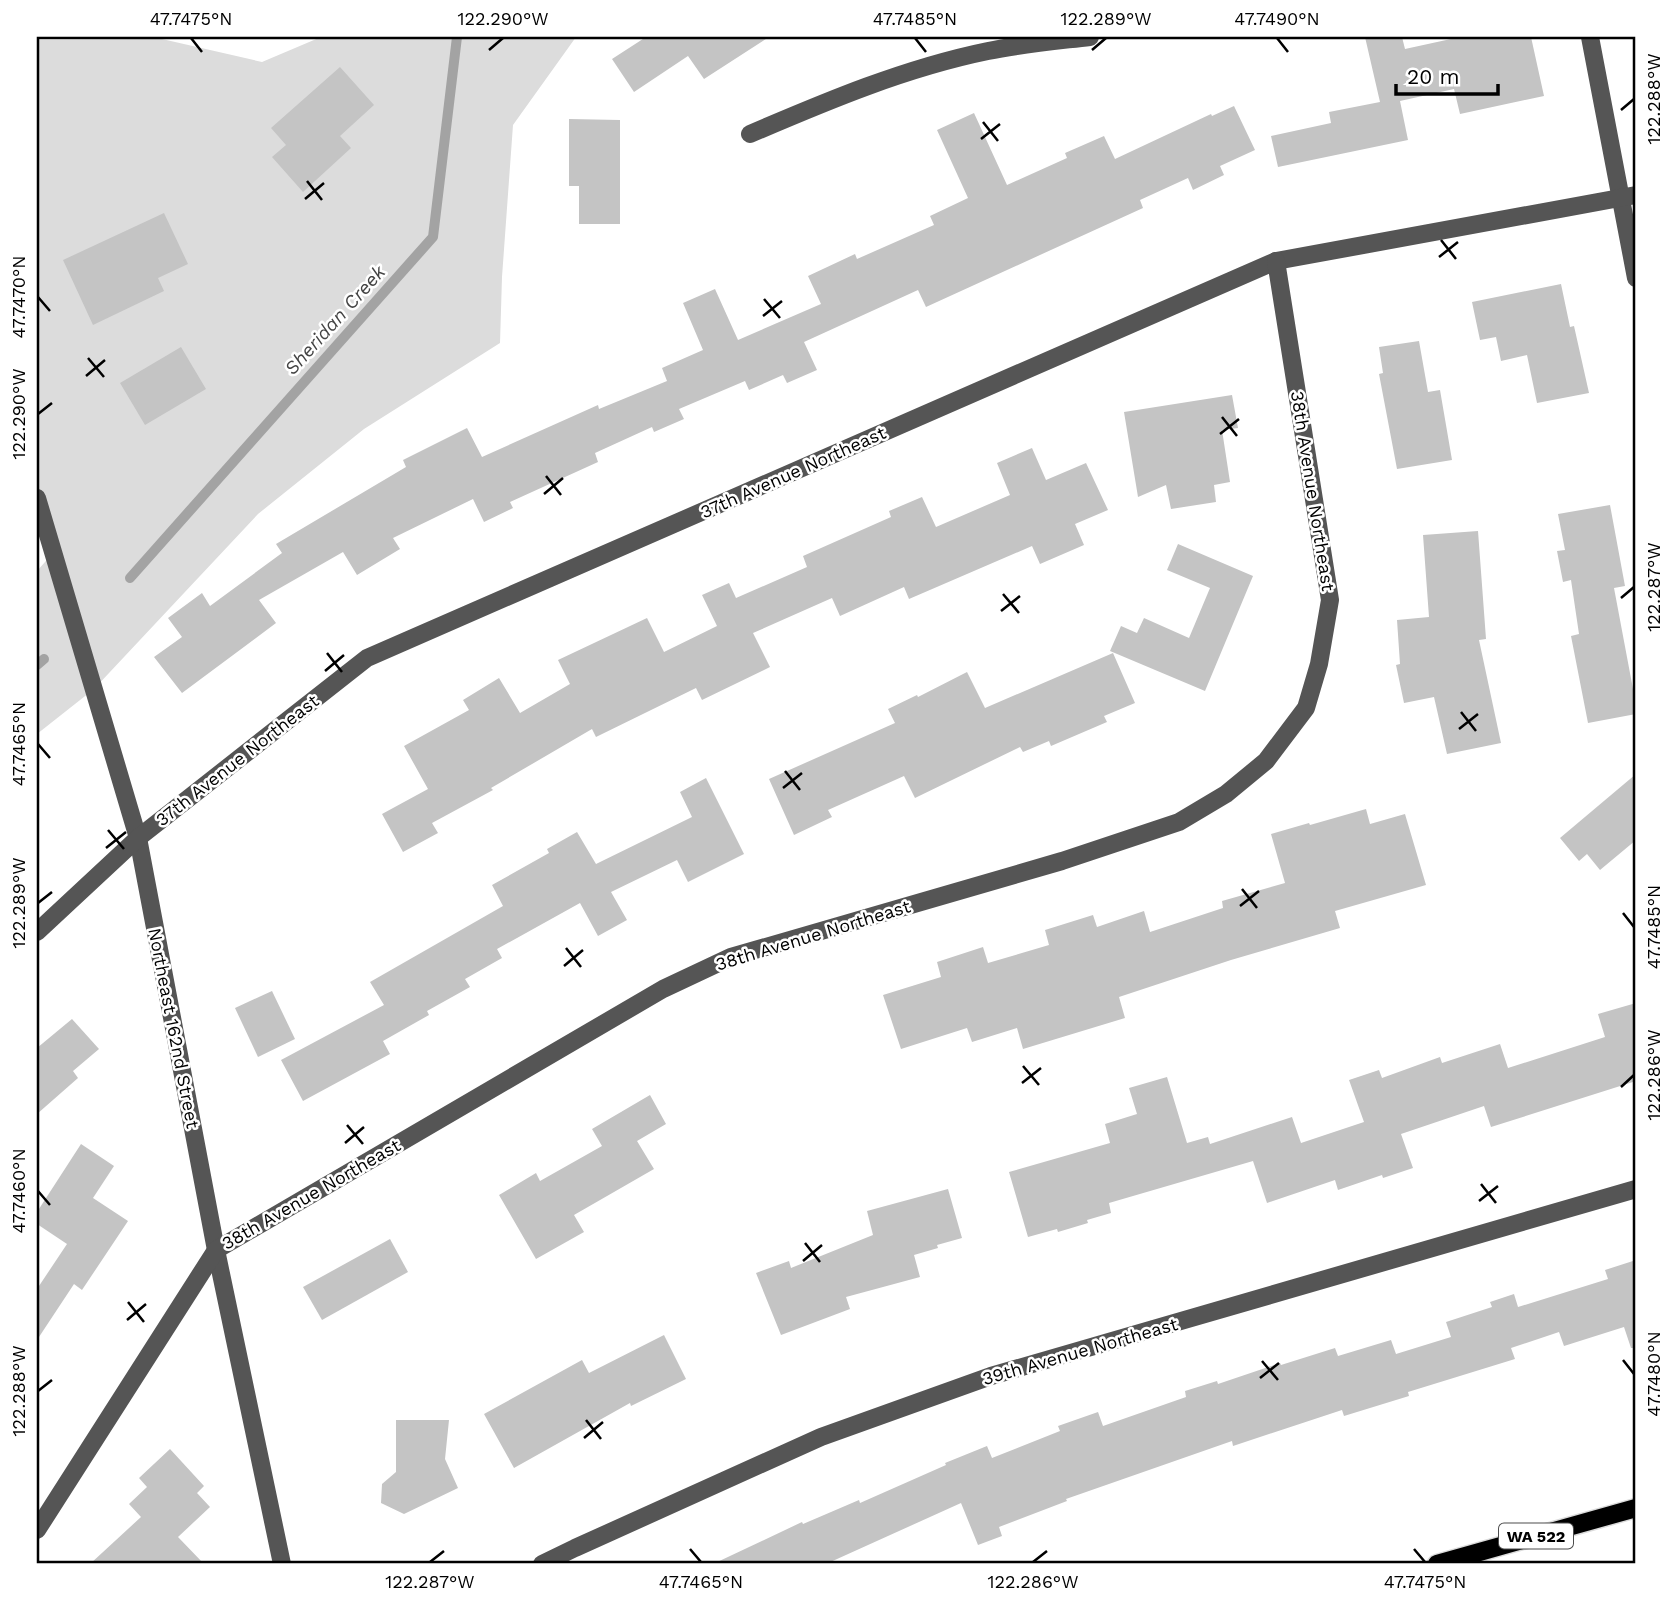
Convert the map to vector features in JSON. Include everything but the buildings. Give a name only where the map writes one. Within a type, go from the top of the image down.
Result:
[{"type":"main road","name":"WA 522","points":[[1437,1564],[1636,1508]]},
{"type":"street","points":[[750,134],[829,100],[922,68],[989,51],[1090,37]]},
{"type":"street","points":[[1590,37],[1629,196],[1636,278]]},
{"type":"street","name":"37th Avenue Northeast","points":[[37,932],[138,838],[367,658],[1276,261],[1629,196]]},
{"type":"street","name":"38th Avenue Northeast","points":[[37,1530],[216,1250],[663,989],[731,957],[1062,861],[1180,822],[1226,794],[1266,761],[1306,708],[1319,664],[1330,600],[1276,261]]},
{"type":"street","name":"Northeast 162nd Street","points":[[37,498],[138,838],[216,1250],[282,1564]]},
{"type":"street","name":"39th Avenue Northeast","points":[[542,1564],[821,1437],[991,1376],[1636,1189]]},
{"type":"shaded area","points":[[321,37],[576,37],[513,125],[500,343],[364,429],[258,514],[94,689],[37,734],[37,571],[53,553],[37,498],[37,40],[162,39],[262,62]]},
{"type":"waterway","name":"Sheridan Creek","points":[[130,578],[433,237],[457,37]]},
{"type":"waterway","name":"Sheridan Creek","points":[[37,665],[44,659]]}]
